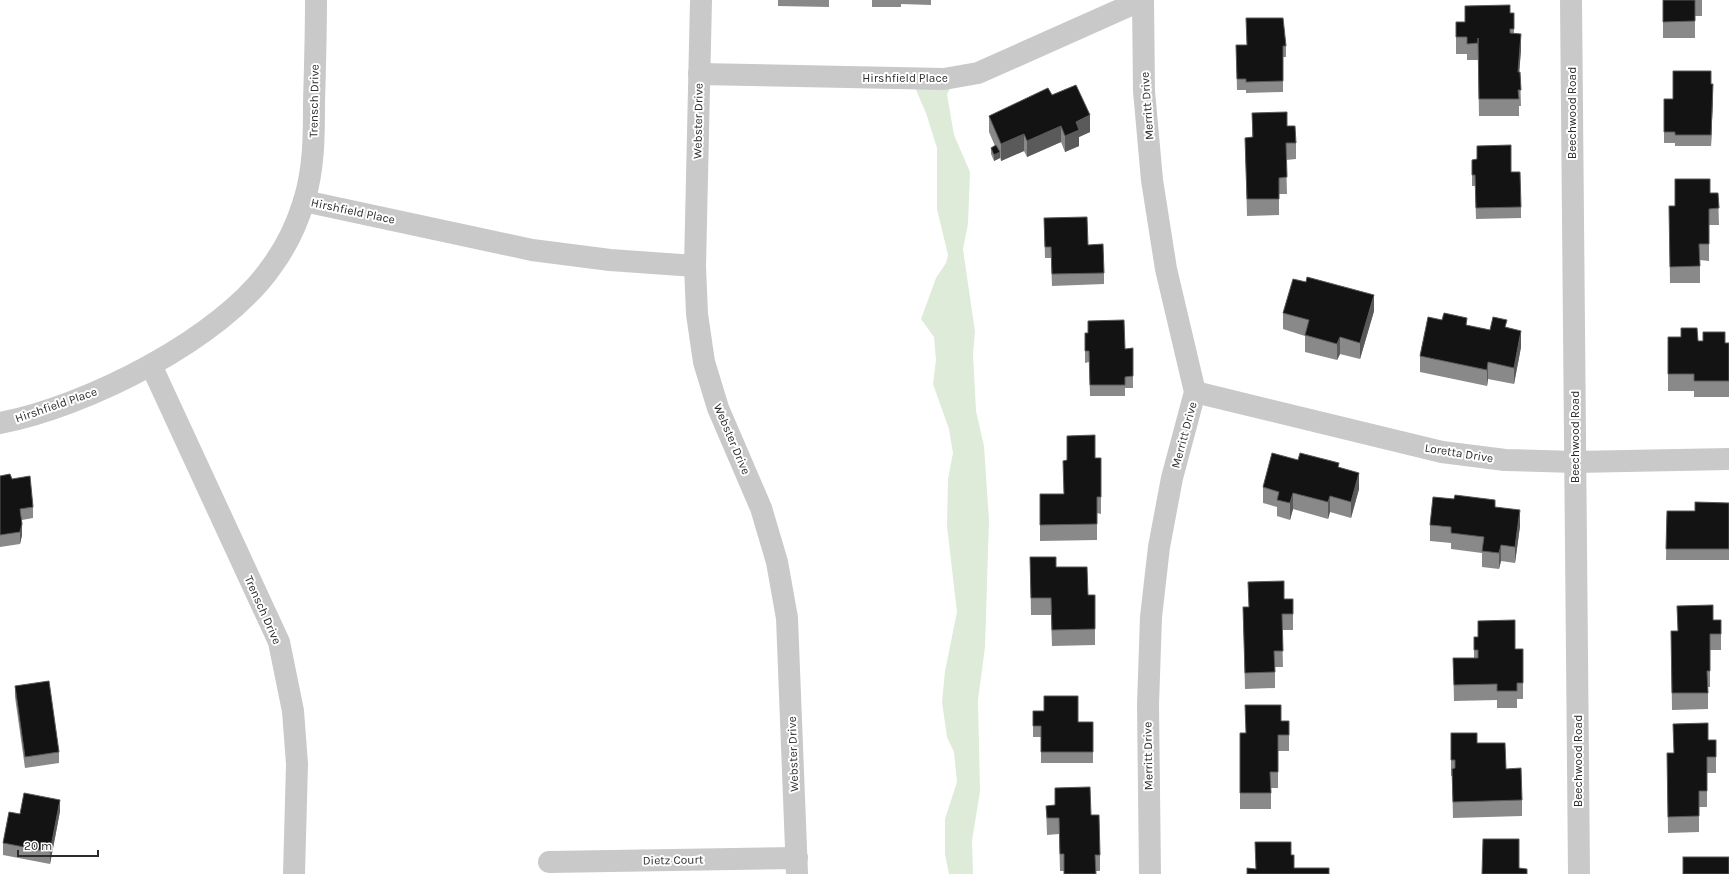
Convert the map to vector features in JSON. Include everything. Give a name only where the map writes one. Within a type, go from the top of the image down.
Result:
[{"type":"street","name":"Trensch Drive","points":[[304,201],[312,166],[314,148],[316,0]]},
{"type":"street","name":"Webster Drive","points":[[701,0],[695,266],[696,314],[704,362],[718,408],[761,508],[777,562],[787,618],[797,866]]},
{"type":"street","name":"Hirshfield Place","points":[[700,74],[944,79],[978,73],[1143,0]]},
{"type":"street","name":"Merritt Drive","points":[[1143,0],[1144,90],[1152,180],[1166,270],[1195,392],[1172,478],[1159,547],[1151,617],[1148,705],[1150,874]]},
{"type":"street","name":"Beechwood Road","points":[[1571,0],[1579,874]]},
{"type":"street","name":"Hirshfield Place","points":[[0,423],[76,401],[151,365],[205,330],[244,299],[272,267],[290,236],[304,201],[532,250],[610,260],[695,266]]},
{"type":"street","name":"Trensch Drive","points":[[151,365],[279,642],[293,711],[297,764],[294,874]]},
{"type":"street","name":"Loretta Drive","points":[[1195,392],[1442,452],[1505,460],[1575,462],[1729,459]]},
{"type":"street","name":"Dietz Court","points":[[549,862],[797,866]]},
{"type":"green space","points":[[957,77],[947,94],[954,135],[970,172],[968,224],[963,249],[975,332],[973,354],[976,411],[984,446],[989,520],[985,647],[978,700],[980,791],[972,841],[973,874],[949,874],[945,854],[945,819],[957,782],[954,752],[947,737],[942,702],[945,671],[957,612],[947,526],[948,479],[953,453],[949,429],[933,384],[936,360],[934,337],[921,319],[936,278],[946,263],[948,255],[937,209],[937,148],[926,113],[913,83]]},
{"type":"building","points":[[1663,0],[1695,0],[1695,21],[1663,22]]},
{"type":"building","points":[[1510,5],[1510,13],[1514,13],[1514,29],[1510,29],[1510,33],[1521,34],[1518,72],[1520,72],[1521,90],[1518,90],[1519,99],[1479,99],[1478,38],[1478,43],[1467,44],[1467,37],[1456,37],[1456,22],[1465,22],[1465,6]]},
{"type":"building","points":[[1246,18],[1283,18],[1286,46],[1283,46],[1283,81],[1246,82],[1246,79],[1237,79],[1236,45],[1247,45]]},
{"type":"building","points":[[1673,71],[1711,71],[1711,84],[1713,84],[1711,135],[1675,135],[1675,132],[1664,132],[1664,99],[1673,99]]},
{"type":"building","points":[[1076,85],[1090,115],[1076,122],[1079,130],[1065,136],[1061,126],[1027,141],[1024,134],[1001,144],[989,116],[1048,88],[1052,95]]},
{"type":"building","points":[[1287,112],[1287,126],[1295,126],[1296,143],[1286,143],[1287,177],[1279,178],[1279,199],[1247,199],[1245,138],[1253,137],[1252,113]]},
{"type":"building","points":[[996,145],[1000,152],[994,155],[991,148]]},
{"type":"building","points":[[1511,145],[1511,172],[1520,172],[1521,207],[1476,208],[1475,175],[1472,175],[1472,160],[1477,159],[1477,146]]},
{"type":"building","points":[[1675,179],[1710,179],[1710,193],[1718,193],[1719,208],[1709,209],[1709,244],[1699,244],[1700,266],[1670,267],[1669,206],[1675,206]]},
{"type":"building","points":[[1087,217],[1088,245],[1103,244],[1104,273],[1052,274],[1051,247],[1045,247],[1044,218]]},
{"type":"building","points":[[1307,277],[1374,295],[1360,343],[1340,337],[1337,344],[1305,335],[1309,320],[1283,313],[1293,279],[1306,282]]},
{"type":"building","points":[[1444,313],[1467,318],[1466,325],[1490,330],[1493,317],[1507,320],[1505,327],[1521,331],[1514,368],[1488,362],[1487,370],[1420,356],[1428,317],[1442,320]]},
{"type":"building","points":[[1124,320],[1125,349],[1133,348],[1133,376],[1125,377],[1125,385],[1090,385],[1089,351],[1085,351],[1085,333],[1088,333],[1088,321]]},
{"type":"building","points":[[1681,328],[1697,328],[1698,341],[1703,341],[1703,332],[1725,332],[1725,343],[1729,343],[1729,381],[1694,381],[1694,374],[1668,374],[1668,337],[1681,337]]},
{"type":"building","points":[[1095,435],[1095,458],[1101,458],[1101,497],[1097,497],[1097,524],[1040,525],[1040,494],[1064,494],[1063,461],[1067,460],[1067,436]]},
{"type":"building","points":[[1272,453],[1298,460],[1300,453],[1339,463],[1338,467],[1359,473],[1351,502],[1330,496],[1328,502],[1293,493],[1290,503],[1277,500],[1279,492],[1263,487]]},
{"type":"building","points":[[10,474],[12,479],[30,476],[33,507],[20,509],[22,524],[20,532],[0,535],[0,476]]},
{"type":"building","points":[[1455,495],[1495,500],[1495,507],[1520,510],[1515,547],[1501,545],[1499,553],[1482,551],[1484,537],[1451,533],[1451,527],[1430,525],[1433,497],[1454,499]]},
{"type":"building","points":[[1695,502],[1729,503],[1729,549],[1666,549],[1667,511],[1695,511]]},
{"type":"building","points":[[1030,557],[1056,557],[1056,567],[1087,567],[1088,595],[1095,595],[1095,629],[1052,630],[1051,598],[1031,598]]},
{"type":"building","points":[[1284,581],[1284,599],[1293,599],[1293,614],[1282,614],[1283,651],[1274,651],[1275,672],[1245,673],[1243,607],[1249,607],[1248,582]]},
{"type":"building","points":[[1713,605],[1713,620],[1721,620],[1721,634],[1710,634],[1710,671],[1707,671],[1708,693],[1672,693],[1671,631],[1678,631],[1677,606]]},
{"type":"building","points":[[1515,620],[1515,649],[1523,649],[1523,683],[1517,683],[1517,691],[1497,691],[1497,684],[1454,685],[1453,658],[1478,658],[1478,650],[1474,650],[1474,637],[1478,637],[1478,621]]},
{"type":"building","points":[[49,681],[59,752],[25,757],[15,686]]},
{"type":"building","points":[[1044,696],[1078,696],[1078,722],[1093,722],[1093,752],[1041,752],[1041,726],[1033,726],[1033,711],[1044,711]]},
{"type":"building","points":[[1245,705],[1281,705],[1281,721],[1289,721],[1289,735],[1278,735],[1278,772],[1270,772],[1271,793],[1240,793],[1240,733],[1246,733]]},
{"type":"building","points":[[1708,723],[1708,740],[1716,740],[1716,757],[1707,757],[1707,791],[1699,791],[1699,816],[1668,817],[1667,753],[1674,753],[1673,724]]},
{"type":"building","points":[[1451,733],[1477,733],[1477,743],[1505,743],[1506,769],[1521,768],[1522,800],[1453,802],[1452,769],[1455,768],[1455,760],[1451,760]]},
{"type":"building","points":[[1090,787],[1091,815],[1099,815],[1100,855],[1095,855],[1096,874],[1064,874],[1064,854],[1060,854],[1059,818],[1047,818],[1046,806],[1055,805],[1055,788]]},
{"type":"building","points":[[24,793],[60,800],[50,852],[3,843],[9,812],[20,814]]},
{"type":"building","points":[[1483,839],[1519,839],[1519,868],[1527,869],[1527,874],[1482,874]]},
{"type":"building","points":[[1255,842],[1291,842],[1291,855],[1294,855],[1294,868],[1329,868],[1329,874],[1247,874],[1247,868],[1256,869]]},
{"type":"building","points":[[1683,857],[1729,857],[1729,874],[1683,874]]}]
